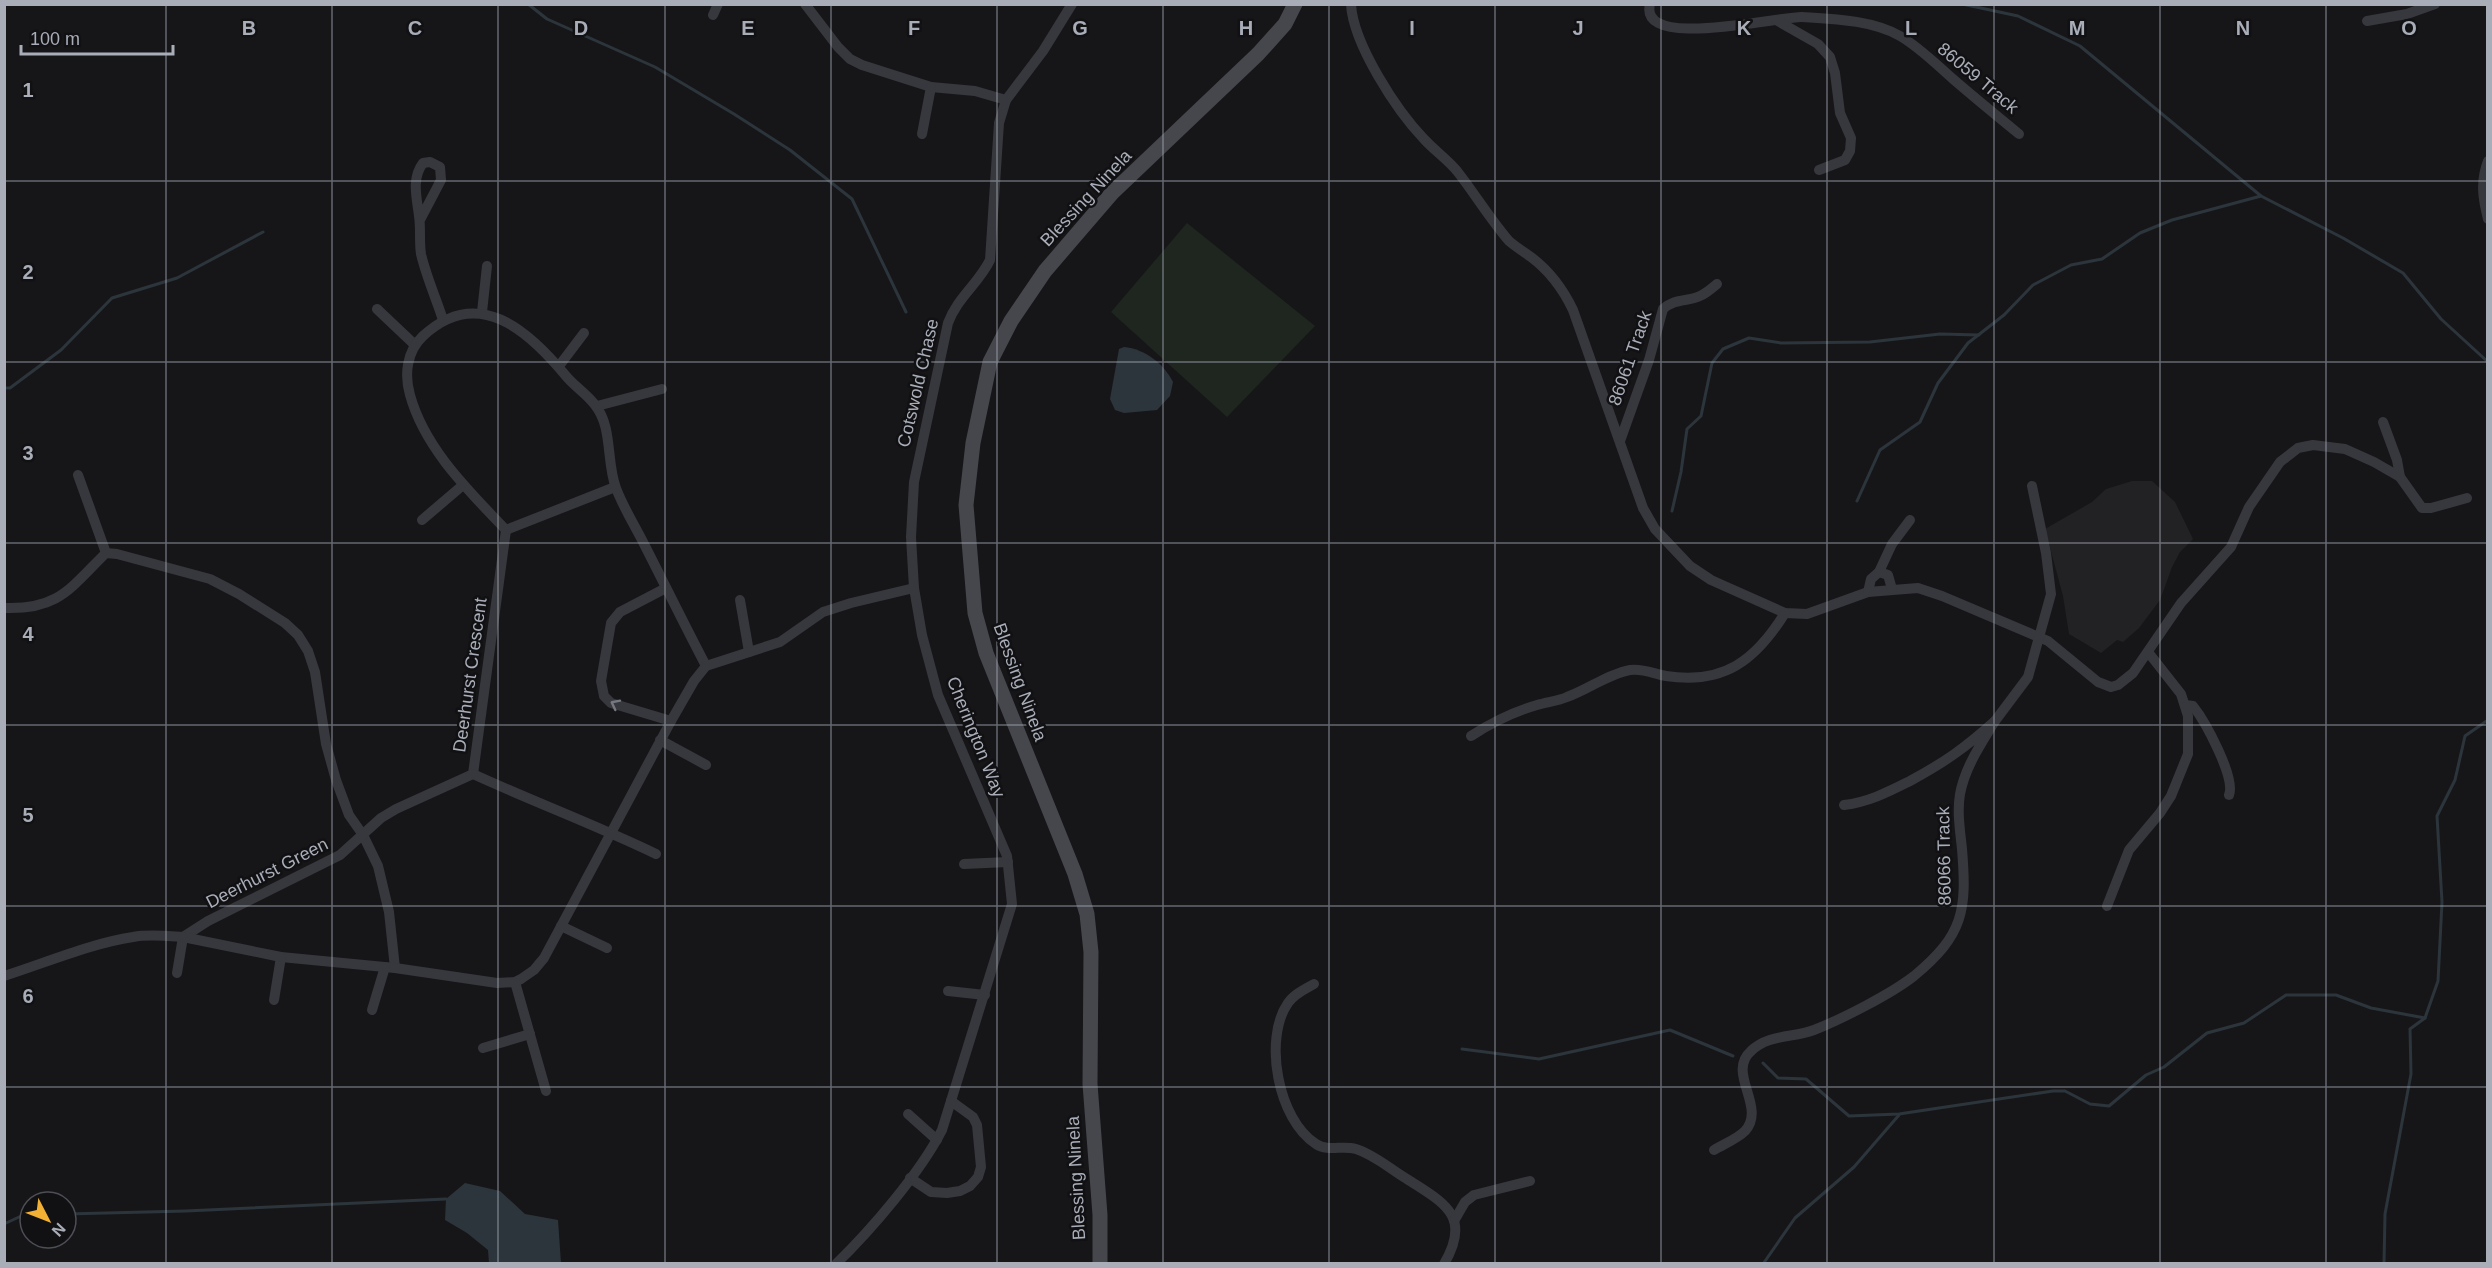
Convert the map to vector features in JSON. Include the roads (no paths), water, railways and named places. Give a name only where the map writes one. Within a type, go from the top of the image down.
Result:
[{"type":"street","points":[[713,15],[718,4]]},
{"type":"street","points":[[805,4],[850,59],[861,65],[931,87],[975,91],[1006,100]]},
{"type":"street","name":"Cotswold Chase","points":[[914,588],[911,537],[916,471],[948,322],[954,307],[985,270],[990,260],[999,123],[1006,100],[1042,51],[1072,4]]},
{"type":"street","name":"Blessing Ninela","points":[[1100,1263],[1100,1215],[1090,1084],[1091,952],[1087,914],[1075,874],[990,663],[975,613],[966,505],[973,443],[990,362],[1011,321],[1045,271],[1112,193],[1265,46],[1285,24],[1295,4]]},
{"type":"street","points":[[1351,4],[1356,33],[1366,54],[1404,114],[1424,140],[1458,173],[1488,216],[1512,243],[1553,276],[1564,291],[1573,310],[1643,508],[1655,529],[1690,566],[1711,580],[1785,613],[1807,614],[1868,592],[1892,588],[1918,588],[2039,636],[2062,650],[2098,682],[2111,687],[2127,680],[2181,603],[2231,547],[2249,507],[2280,462],[2298,448],[2313,445],[2345,449],[2374,462],[2400,477],[2422,508],[2431,508],[2467,498]]},
{"type":"street","name":"86059 Track","points":[[1650,4],[1649,15],[1652,20],[1657,24],[1680,28],[1705,28],[1798,17],[1881,28],[1900,36],[2019,134]]},
{"type":"street","points":[[2367,21],[2407,14],[2435,4]]},
{"type":"street","points":[[1776,20],[1824,49],[1835,73],[1838,105],[1851,138],[1850,151],[1845,160],[1819,170]]},
{"type":"street","points":[[922,134],[931,87]]},
{"type":"street","points":[[2487,161],[2482,190],[2487,219]]},
{"type":"street","points":[[420,220],[441,180],[440,167],[430,162],[423,163],[417,171],[415,185],[422,256],[443,320]]},
{"type":"street","points":[[482,312],[487,266]]},
{"type":"street","name":"86061 Track","points":[[1620,441],[1649,360],[1663,309],[1669,303],[1677,300],[1699,297],[1717,284]]},
{"type":"street","points":[[376,309],[415,345]]},
{"type":"street","points":[[615,487],[506,530],[463,485],[429,438],[410,394],[406,370],[415,345],[421,337],[443,320],[482,312],[501,319],[524,334],[597,406],[605,427],[615,487],[706,666]]},
{"type":"street","points":[[559,366],[584,333]]},
{"type":"street","points":[[597,406],[662,389]]},
{"type":"street","points":[[2383,422],[2397,460],[2400,477]]},
{"type":"street","points":[[78,475],[106,553]]},
{"type":"street","points":[[422,520],[463,485]]},
{"type":"street","name":"86066 Track","points":[[1714,1150],[1737,1137],[1750,1123],[1751,1109],[1742,1072],[1745,1056],[1762,1043],[1779,1037],[1801,1034],[1882,996],[1913,976],[1946,946],[1953,935],[1964,908],[1959,819],[1960,796],[1965,775],[1995,721],[2028,677],[2051,594],[2046,553],[2032,486]]},
{"type":"street","points":[[1868,592],[1871,579],[1880,572],[1892,544],[1910,520]]},
{"type":"street","name":"Deerhurst Crescent","points":[[506,530],[473,774],[656,854]]},
{"type":"street","points":[[4,608],[27,609],[48,604],[63,594],[106,553]]},
{"type":"street","points":[[106,553],[162,565],[210,579],[285,623],[298,635],[308,651],[315,672],[326,744],[336,780],[349,815],[363,835],[378,866],[389,912],[390,967],[372,1010]]},
{"type":"street","points":[[1880,572],[1888,575],[1892,588]]},
{"type":"street","points":[[666,588],[615,616],[609,631],[601,681],[604,696],[611,703],[671,721]]},
{"type":"street","points":[[4,976],[134,937],[183,937],[281,957],[390,967],[496,983],[515,982],[534,970],[543,958],[671,721],[706,666],[780,642],[823,612],[914,588]]},
{"type":"street","name":"Cherington Way","points":[[836,1263],[853,1247],[910,1178],[937,1140],[1012,904],[1008,862],[938,695],[922,635],[914,588]]},
{"type":"street","points":[[740,600],[749,652]]},
{"type":"street","points":[[1471,736],[1506,716],[1566,697],[1616,674],[1632,670],[1665,676],[1703,678],[1727,672],[1754,654],[1765,643],[1785,613]]},
{"type":"street","points":[[2107,906],[2129,850],[2160,813],[2182,774],[2188,754],[2188,716],[2181,694],[2148,652]]},
{"type":"street","points":[[2185,705],[2193,706],[2207,727],[2231,783],[2229,795]]},
{"type":"street","name":"86066 Track","points":[[1844,805],[1878,798],[1928,772],[1961,750],[1995,721]]},
{"type":"street","points":[[660,741],[706,765]]},
{"type":"street","name":"Deerhurst Green","points":[[183,937],[208,921],[340,855],[381,818],[396,809],[473,774]]},
{"type":"street","points":[[964,864],[1008,862]]},
{"type":"street","points":[[561,926],[607,948]]},
{"type":"street","points":[[177,973],[183,937]]},
{"type":"street","points":[[274,1000],[281,957]]},
{"type":"street","points":[[515,982],[546,1091]]},
{"type":"street","points":[[1314,984],[1294,996],[1282,1015],[1277,1038],[1276,1064],[1283,1097],[1294,1120],[1317,1145],[1327,1149],[1352,1148],[1366,1153],[1435,1195],[1448,1208],[1454,1221],[1455,1233],[1444,1263]]},
{"type":"street","points":[[948,991],[984,994]]},
{"type":"street","points":[[483,1048],[530,1034]]},
{"type":"street","points":[[910,1178],[931,1192],[947,1193],[960,1191],[970,1186],[978,1177],[981,1167],[977,1125],[973,1117],[951,1101]]},
{"type":"street","points":[[908,1114],[937,1140]]},
{"type":"street","points":[[1454,1221],[1465,1202],[1474,1195],[1530,1181]]},
{"type":"waterway","points":[[528,4],[547,19],[655,67],[734,114],[790,150],[852,199],[906,312]]},
{"type":"waterway","points":[[1962,4],[2018,16],[2080,46],[2261,196],[2343,238],[2403,273],[2441,319],[2488,362]]},
{"type":"waterway","points":[[1857,501],[1880,450],[1920,422],[1938,383],[1968,343],[2004,315],[2033,285],[2071,265],[2102,259],[2140,233],[2172,220],[2261,196]]},
{"type":"waterway","points":[[4,388],[10,388],[61,350],[112,298],[177,278],[263,232]]},
{"type":"waterway","points":[[1672,511],[1681,472],[1687,429],[1701,416],[1712,363],[1723,349],[1749,338],[1781,343],[1870,342],[1940,334],[1979,335]]},
{"type":"waterway","points":[[2384,1264],[2385,1214],[2411,1074],[2410,1029],[2425,1018],[2438,981],[2442,902],[2437,816],[2455,780],[2465,736],[2488,720]]},
{"type":"waterway","points":[[1763,1063],[1778,1078],[1806,1079],[1849,1116],[1899,1114],[2053,1091],[2065,1091],[2090,1104],[2109,1106],[2146,1075],[2164,1067],[2207,1033],[2244,1023],[2286,995],[2336,995],[2371,1008],[2425,1018]]},
{"type":"waterway","points":[[1462,1049],[1539,1059],[1670,1030],[1733,1056]]},
{"type":"waterway","points":[[1763,1264],[1795,1218],[1854,1167],[1899,1115]]},
{"type":"waterway","points":[[78,1214],[446,1199]]},
{"type":"waterway","points":[[4,1224],[18,1217]]}]
